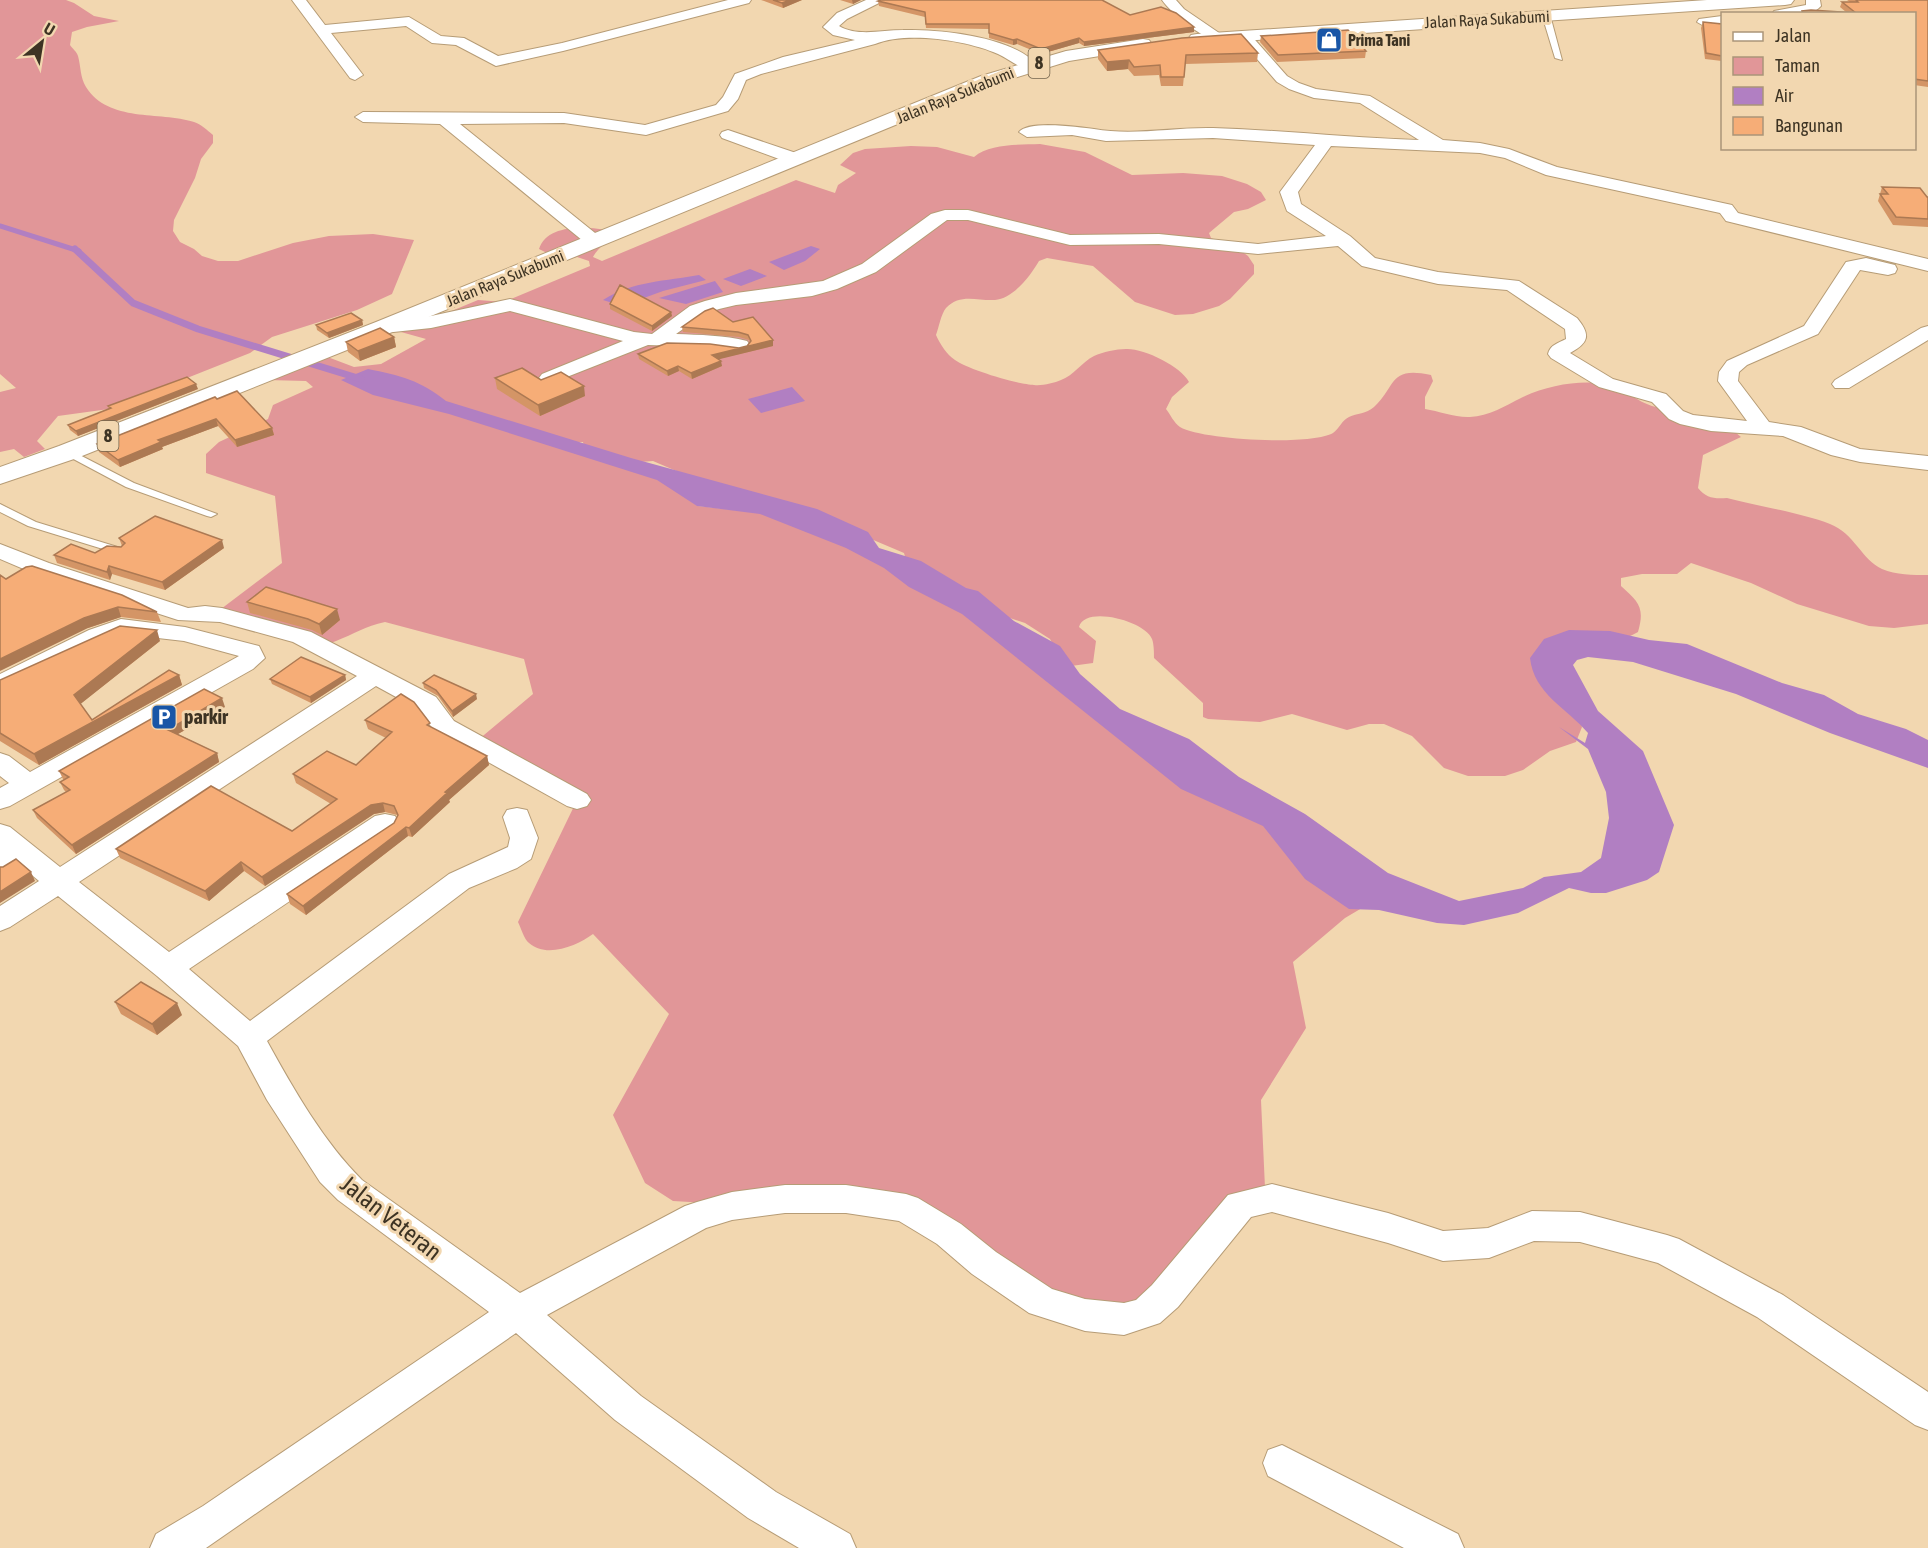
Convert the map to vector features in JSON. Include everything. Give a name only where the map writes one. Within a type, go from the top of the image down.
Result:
[{"type":"highway","name":"Jalan Raya Sukabumi","points":[[1181,40],[1785,0]]},
{"type":"highway","name":"Jalan Raya Sukabumi","points":[[68,452],[384,327],[988,80],[1066,56],[1161,42]]},
{"type":"highway","name":"8","points":[[0,476],[68,452]]},
{"type":"street","points":[[300,0],[355,75]]},
{"type":"street","points":[[322,30],[409,21],[437,40],[459,41],[496,61],[562,47],[744,0]]},
{"type":"street","points":[[878,0],[842,16],[830,27],[835,31],[851,35],[911,34],[967,41],[1017,56],[1030,66]]},
{"type":"street","points":[[1169,0],[1179,12],[1218,37]]},
{"type":"street","points":[[1789,12],[1810,8],[1814,6],[1814,0]]},
{"type":"street","points":[[1704,22],[1721,20]]},
{"type":"street","points":[[1243,35],[1282,79],[1294,86],[1314,93],[1364,99],[1439,145]]},
{"type":"street","points":[[363,117],[583,119],[646,130],[722,108],[730,99],[740,77],[773,65],[870,41],[875,39],[875,36]]},
{"type":"street","points":[[444,119],[594,241]]},
{"type":"street","points":[[1027,132],[1072,130],[1106,136],[1214,133],[1480,148],[1509,154],[1551,171],[1726,209],[1732,217],[1928,265]]},
{"type":"street","points":[[728,135],[796,159]]},
{"type":"street","points":[[1327,141],[1291,189],[1289,197],[1293,207],[1344,240],[1358,255],[1370,262],[1438,278],[1512,285],[1570,322],[1575,328],[1576,342],[1559,350],[1558,354],[1606,383],[1648,393],[1659,398],[1676,415],[1687,420],[1763,429],[1774,427],[1856,454],[1928,463]]},
{"type":"street","points":[[549,378],[650,340],[697,310],[736,299],[812,290],[870,268],[945,215],[968,215],[1057,238],[1077,240],[1159,239],[1257,249],[1344,240]]},
{"type":"street","points":[[1763,429],[1728,381],[1731,368],[1740,361],[1810,330],[1828,307],[1853,266],[1858,263],[1928,276]]},
{"type":"street","points":[[384,327],[431,322],[510,305],[650,340],[711,341],[740,345]]},
{"type":"street","points":[[1842,384],[1928,332]]},
{"type":"street","points":[[0,551],[41,568],[187,615],[222,615],[302,637],[428,703],[433,707],[440,723],[446,727],[577,800]]},
{"type":"street","points":[[0,684],[98,635],[121,626],[185,634],[250,651],[252,658],[0,800]]},
{"type":"street","points":[[0,920],[376,675]]},
{"type":"street","points":[[0,762],[27,783]]},
{"type":"street","points":[[249,1038],[459,881],[482,869],[507,862],[521,852],[524,838],[517,817]]},
{"type":"street","points":[[168,968],[385,823]]},
{"type":"street","name":"Jalan Veteran","points":[[7,850],[57,881],[168,968],[249,1038],[278,1091],[332,1172],[350,1190],[518,1312],[628,1408],[762,1505],[836,1548]]},
{"type":"street","points":[[170,1548],[217,1519],[518,1312],[697,1216],[732,1206],[785,1199],[846,1199],[906,1208],[949,1233],[984,1263],[1042,1302],[1085,1315],[1125,1319],[1147,1312],[1165,1296],[1240,1205],[1272,1198],[1388,1228],[1443,1246],[1489,1243],[1532,1226],[1580,1227],[1667,1250],[1770,1306],[1928,1413]]},
{"type":"street","points":[[1282,1463],[1444,1548]]},
{"type":"lane","points":[[1546,15],[1558,58]]},
{"type":"lane","points":[[68,452],[130,485],[211,514]]},
{"type":"lane","points":[[0,507],[32,524],[120,551]]},
{"type":"green space","points":[[0,0],[66,0],[94,16],[119,21],[72,32],[70,45],[77,55],[86,87],[96,98],[121,111],[194,122],[213,135],[213,143],[201,159],[195,178],[174,220],[173,231],[180,242],[202,256],[218,261],[238,261],[293,243],[329,236],[373,234],[414,240],[392,294],[357,310],[272,337],[250,353],[109,409],[58,416],[37,441],[45,449],[24,457],[14,449],[0,452],[0,392],[16,388],[0,374]]},
{"type":"green space","points":[[1040,144],[1085,152],[1132,175],[1183,173],[1222,176],[1247,184],[1261,192],[1266,200],[1248,209],[1234,212],[1209,233],[1211,238],[1237,248],[1248,256],[1254,265],[1254,274],[1230,299],[1219,306],[1193,314],[1175,315],[1135,302],[1093,266],[1047,258],[1039,261],[1015,291],[1002,299],[963,299],[951,303],[946,308],[936,335],[952,358],[961,364],[1006,379],[1041,385],[1065,378],[1101,353],[1122,349],[1142,351],[1170,364],[1189,382],[1172,397],[1166,409],[1180,427],[1192,432],[1256,440],[1302,439],[1333,433],[1347,418],[1374,407],[1395,380],[1407,373],[1431,375],[1433,381],[1425,397],[1425,409],[1465,417],[1490,413],[1530,394],[1549,388],[1578,383],[1606,384],[1648,405],[1712,420],[1741,437],[1703,455],[1698,488],[1707,496],[1727,498],[1806,516],[1830,524],[1852,540],[1875,565],[1882,569],[1899,574],[1928,575],[1928,624],[1894,628],[1869,626],[1797,604],[1751,583],[1691,563],[1677,574],[1642,574],[1621,578],[1621,586],[1639,606],[1641,617],[1638,632],[1618,640],[1552,645],[1540,665],[1547,688],[1577,713],[1582,727],[1576,742],[1550,751],[1523,770],[1505,776],[1468,776],[1444,768],[1412,736],[1384,724],[1369,724],[1347,730],[1292,714],[1260,722],[1208,719],[1203,717],[1203,703],[1154,658],[1153,641],[1147,632],[1127,621],[1103,616],[1084,620],[1079,627],[1096,641],[1093,663],[1071,666],[1063,663],[1050,639],[1025,623],[983,609],[972,600],[969,590],[950,585],[941,575],[906,560],[904,553],[871,539],[834,518],[814,517],[812,511],[788,507],[734,491],[688,476],[653,461],[627,463],[585,450],[583,442],[578,442],[575,453],[658,479],[698,506],[761,513],[847,547],[886,567],[910,586],[964,613],[1182,788],[1264,824],[1312,880],[1367,905],[1345,918],[1293,962],[1306,1028],[1261,1100],[1265,1188],[1236,1199],[1170,1297],[1126,1314],[1086,1311],[1007,1275],[911,1204],[792,1197],[707,1203],[673,1201],[645,1183],[613,1115],[669,1014],[593,934],[562,949],[544,950],[536,948],[527,941],[518,922],[579,796],[478,740],[533,694],[524,659],[385,622],[333,642],[309,646],[221,609],[282,563],[275,496],[206,473],[206,454],[219,442],[268,419],[273,405],[313,387],[306,381],[267,380],[254,375],[272,364],[317,353],[354,367],[381,364],[426,339],[401,332],[478,300],[504,302],[590,266],[589,261],[577,257],[555,263],[553,256],[539,249],[543,241],[559,231],[570,228],[592,228],[611,231],[608,239],[593,257],[602,261],[796,180],[835,193],[838,185],[856,173],[840,165],[853,153],[865,149],[937,147],[974,157],[997,147]]},
{"type":"water","points":[[811,246],[820,249],[805,261],[784,270],[769,262]]},
{"type":"water","points":[[750,269],[767,276],[741,286],[723,279]]},
{"type":"water","points":[[699,275],[706,280],[663,291],[622,306],[603,300],[638,285]]},
{"type":"water","points":[[715,281],[723,292],[686,304],[659,298]]},
{"type":"water","points":[[368,369],[410,380],[428,388],[446,401],[631,458],[817,509],[868,532],[879,548],[921,561],[966,588],[978,591],[1014,621],[1060,646],[1080,674],[1120,709],[1189,739],[1239,777],[1305,814],[1388,873],[1459,901],[1523,888],[1544,877],[1581,872],[1601,858],[1609,818],[1606,792],[1588,749],[1559,727],[1585,743],[1588,733],[1545,691],[1533,671],[1530,658],[1544,639],[1569,630],[1610,631],[1649,640],[1687,644],[1782,683],[1824,695],[1858,714],[1906,729],[1928,740],[1928,768],[1830,733],[1736,694],[1633,662],[1588,657],[1577,660],[1573,665],[1598,711],[1643,751],[1674,825],[1659,872],[1647,880],[1606,893],[1591,893],[1569,888],[1518,913],[1464,925],[1437,923],[1379,910],[1349,909],[1305,879],[1263,826],[1181,789],[962,614],[909,587],[884,568],[846,548],[760,514],[697,506],[657,480],[449,414],[373,395],[341,380]]},
{"type":"water","points":[[792,387],[805,401],[761,413],[748,399]]},
{"type":"building","points":[[773,0],[790,0],[782,3]]},
{"type":"building","points":[[1102,0],[1130,15],[1161,7],[1176,13],[1194,27],[1084,42],[1079,38],[1041,49],[1017,39],[1013,40],[989,33],[989,24],[926,24],[925,12],[878,1]]},
{"type":"building","points":[[1856,0],[1928,0],[1928,81],[1916,79],[1916,12],[1855,12],[1842,2],[1858,2]]},
{"type":"building","points":[[1811,10],[1841,12],[1802,11]]},
{"type":"building","points":[[1703,22],[1721,24],[1721,56],[1706,53]]},
{"type":"building","points":[[1348,30],[1366,51],[1278,55],[1261,36]]},
{"type":"building","points":[[1241,34],[1258,53],[1186,55],[1184,77],[1161,77],[1160,65],[1134,67],[1129,60],[1107,62],[1098,50],[1182,38]]},
{"type":"building","points":[[1882,187],[1920,188],[1928,197],[1928,219],[1896,217],[1880,194],[1888,194]]},
{"type":"building","points":[[620,285],[671,312],[652,326],[610,304]]},
{"type":"building","points":[[713,308],[733,322],[753,317],[773,340],[712,355],[721,361],[691,373],[678,366],[667,371],[638,354],[667,343],[710,344],[739,348],[747,346],[751,341],[748,335],[738,332],[682,327]]},
{"type":"building","points":[[351,313],[362,320],[327,333],[316,325]]},
{"type":"building","points":[[380,328],[394,337],[358,351],[346,342]]},
{"type":"building","points":[[522,368],[541,380],[561,372],[584,386],[538,405],[495,378]]},
{"type":"building","points":[[187,377],[196,384],[76,431],[68,425],[111,408],[108,406]]},
{"type":"building","points":[[237,391],[272,428],[235,440],[216,419],[158,440],[161,442],[118,460],[97,444],[215,397],[217,399]]},
{"type":"building","points":[[155,516],[222,540],[162,582],[109,566],[107,572],[54,555],[71,544],[95,553],[107,546],[121,547],[125,543],[119,538]]},
{"type":"building","points":[[32,566],[122,595],[157,612],[118,607],[84,618],[0,659],[0,575],[6,579]]},
{"type":"building","points":[[266,587],[337,609],[319,624],[247,602]]},
{"type":"building","points":[[120,626],[157,630],[74,695],[92,720],[169,670],[179,675],[34,754],[0,733],[0,680]]},
{"type":"building","points":[[301,657],[345,675],[310,697],[270,679]]},
{"type":"building","points":[[434,675],[476,694],[452,711],[436,690],[423,683]]},
{"type":"building","points":[[204,689],[222,698],[168,730],[217,753],[72,845],[33,810],[70,790],[60,782],[69,777],[59,771]]},
{"type":"building","points":[[401,694],[414,702],[430,723],[427,725],[487,756],[445,792],[447,793],[409,828],[406,827],[303,906],[287,894],[394,823],[398,815],[394,806],[383,803],[371,805],[262,877],[241,862],[205,891],[116,849],[211,786],[292,831],[337,799],[293,774],[327,751],[356,765],[392,732],[365,720]]},
{"type":"building","points":[[16,859],[31,872],[0,892],[0,867]]},
{"type":"building","points":[[141,982],[177,1003],[152,1024],[115,1002]]},
{"type":"waterway","points":[[0,226],[76,250]]},
{"type":"waterway","points":[[76,250],[133,303],[198,329],[361,379]]},
{"type":"place","name":"Prima Tani","points":[[1329,40]]},
{"type":"place","name":"parkir","points":[[164,717]]}]
